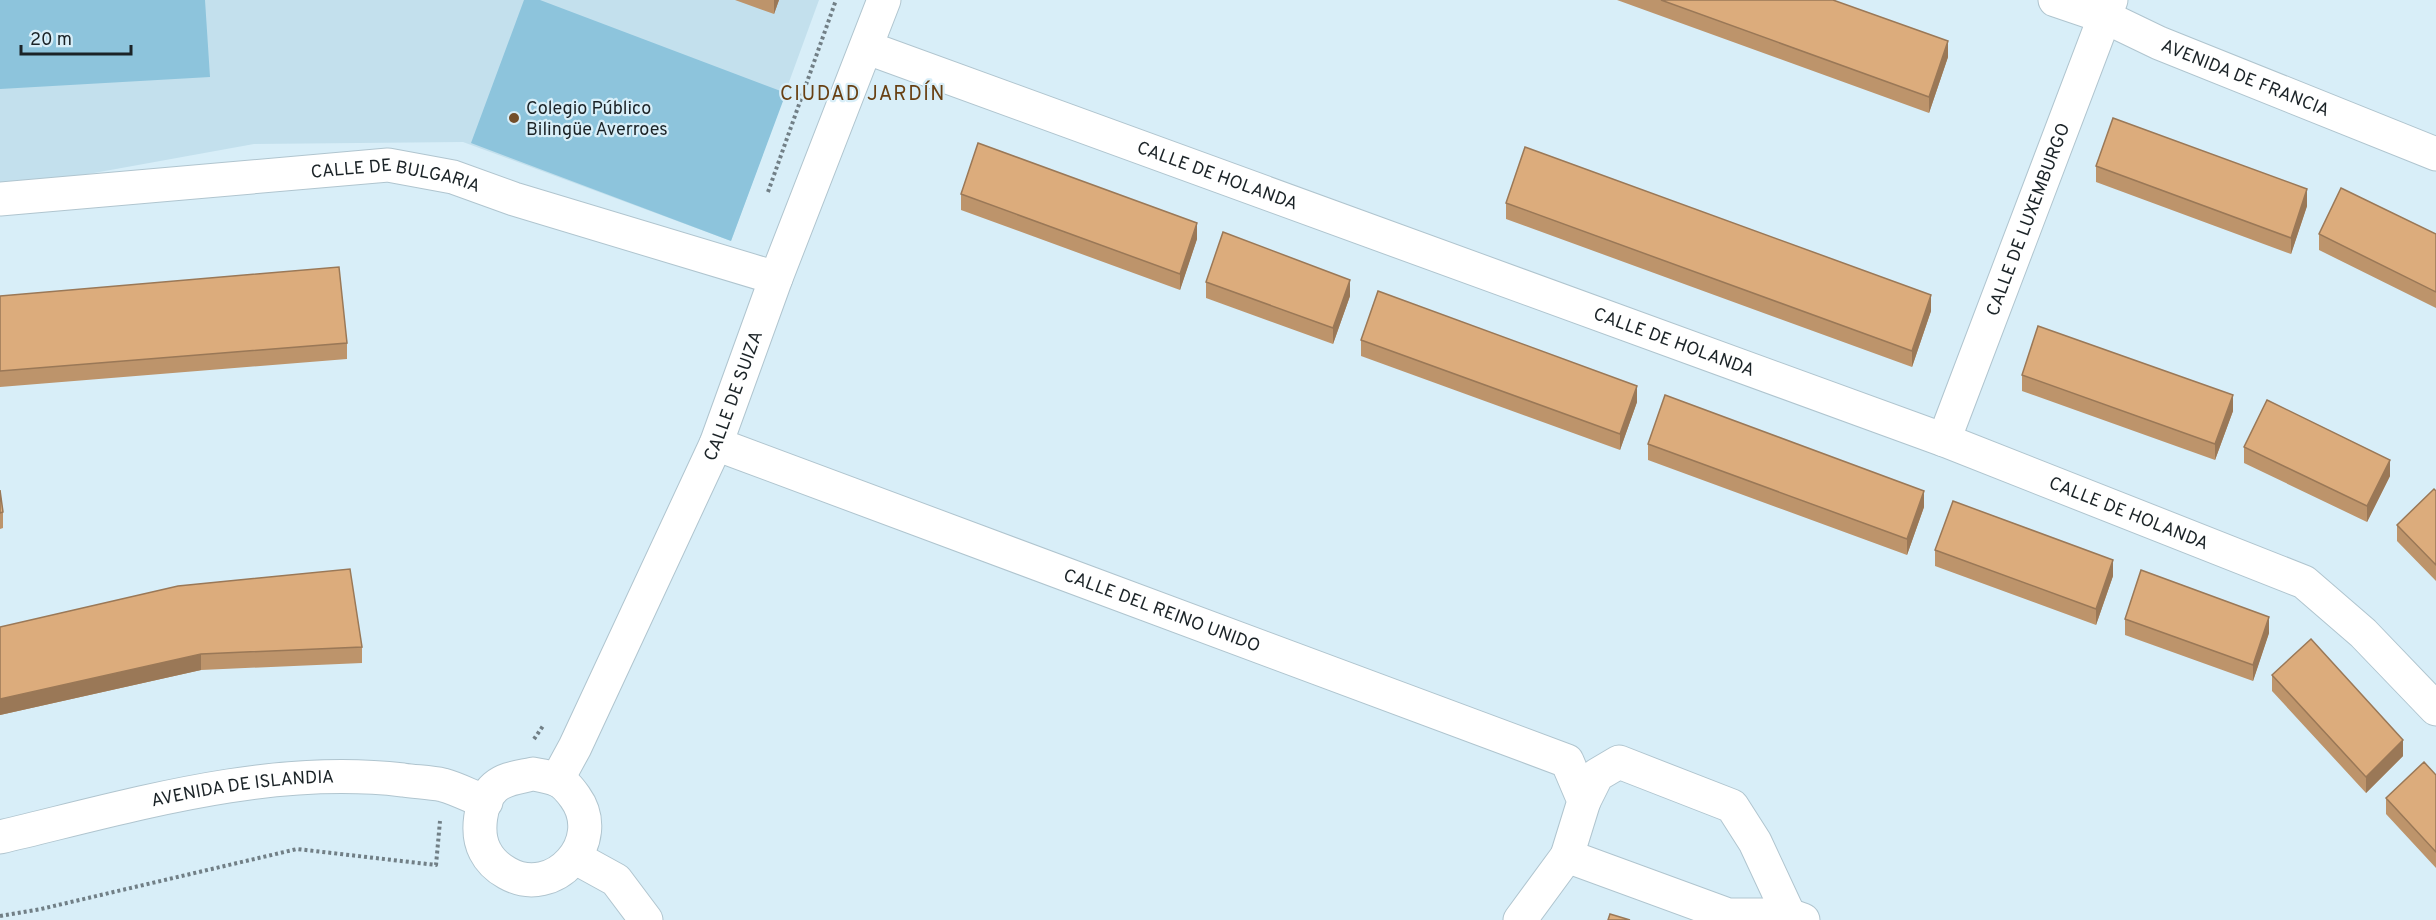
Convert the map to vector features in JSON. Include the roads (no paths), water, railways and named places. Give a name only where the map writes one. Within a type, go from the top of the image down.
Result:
[{"type":"street","name":"CALLE DE SUIZA","points":[[557,780],[575,747],[716,444],[776,278],[868,48],[884,0]]},
{"type":"street","name":"AVENIDA DE FRANCIA","points":[[2055,0],[2108,9],[2158,43],[2436,154]]},
{"type":"street","name":"CALLE DE LUXEMBURGO","points":[[1944,440],[2108,9]]},
{"type":"street","name":"CALLE DE HOLANDA","points":[[868,48],[1944,440],[2304,582],[2363,633],[2436,709]]},
{"type":"street","name":"CALLE DE BULGARIA","points":[[0,199],[388,165],[453,177],[514,199],[776,278]]},
{"type":"street","name":"CALLE DEL REINO UNIDO","points":[[716,444],[1567,761],[1584,801]]},
{"type":"street","points":[[1520,920],[1567,856],[1584,801],[1597,775],[1619,762],[1732,806],[1755,842],[1796,917]]},
{"type":"street","points":[[533,774],[557,780],[570,789],[580,804],[585,837],[576,858],[555,876],[534,881],[515,878],[497,868],[484,851],[479,823],[486,802],[494,788],[508,780],[533,774]]},
{"type":"street","name":"AVENIDA DE ISLANDIA","points":[[0,837],[149,801],[229,786],[309,778],[367,776],[444,785],[486,802]]},
{"type":"street","points":[[1567,856],[1728,915],[1796,917]]},
{"type":"street","points":[[576,858],[616,880],[646,920]]},
{"type":"place","name":"Colegio Público Bilingüe Averroes","points":[[514,118]]},
{"type":"district","name":"CIUDAD JARDÍN","points":[[863,93]]}]
